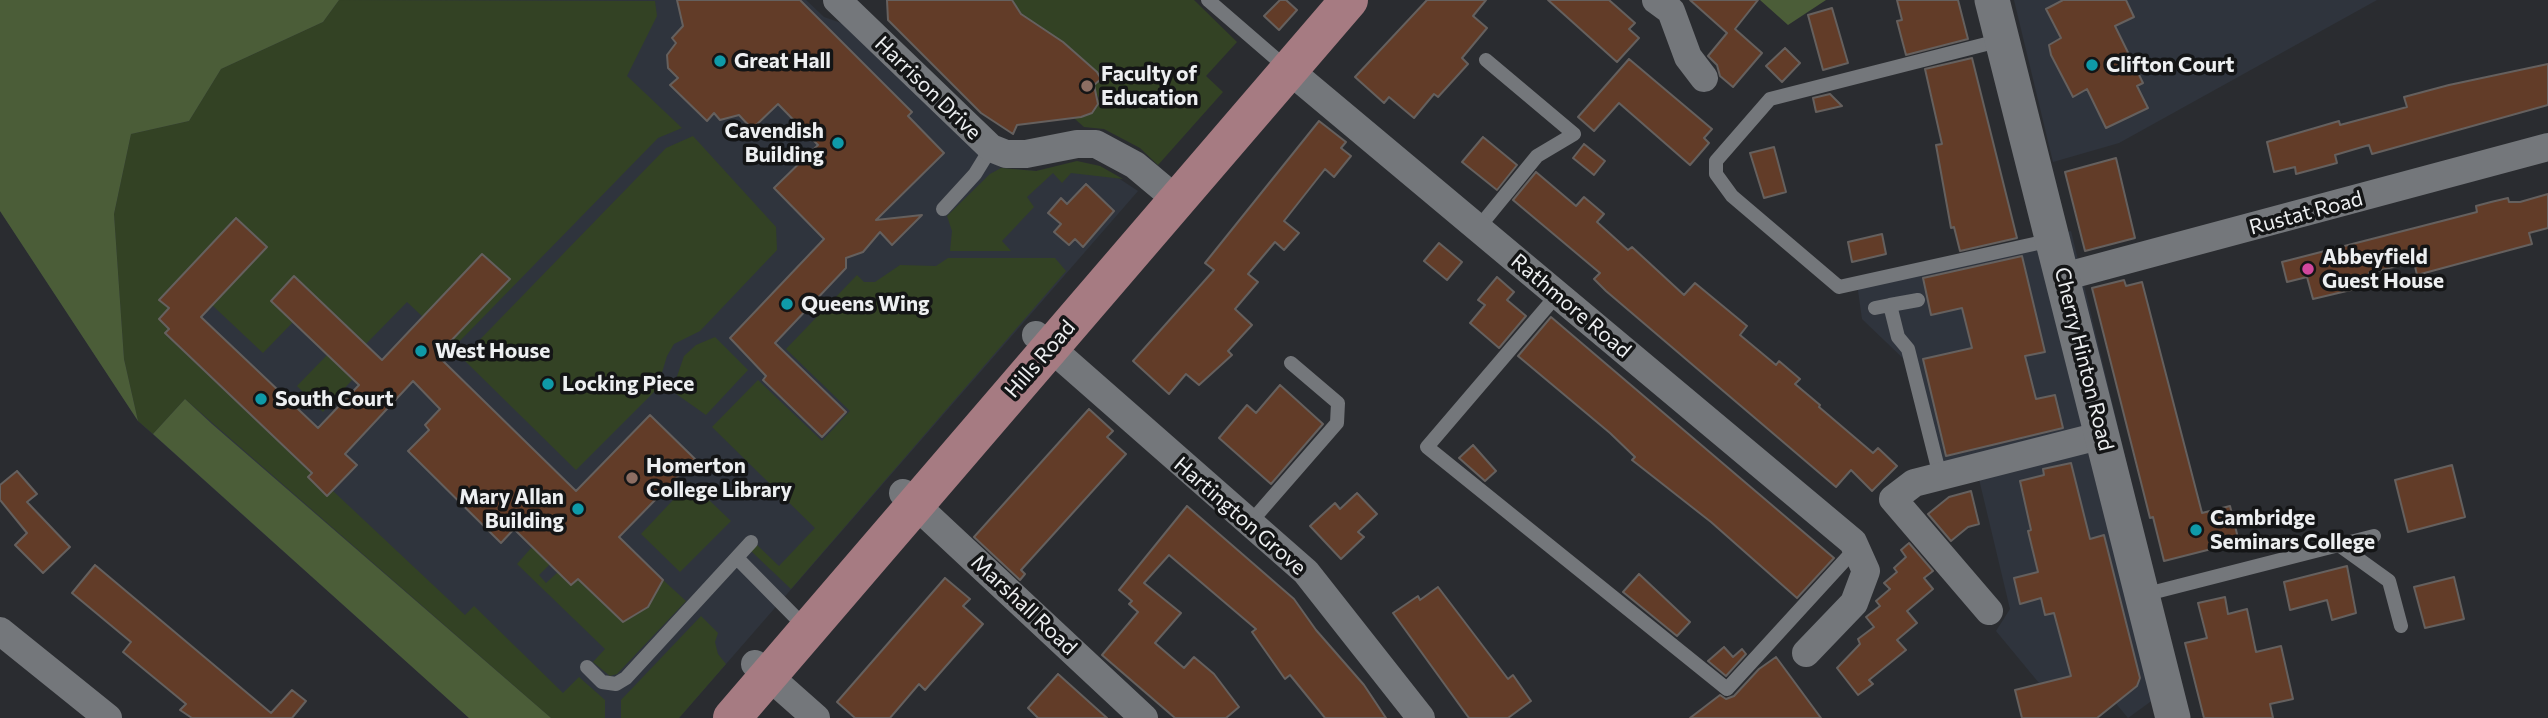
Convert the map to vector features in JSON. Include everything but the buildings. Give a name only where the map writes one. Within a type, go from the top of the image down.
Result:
[{"type":"main road","name":"Hills Road","points":[[732,718],[762,670],[813,634],[909,499],[1042,341],[1178,201],[1349,0]]},
{"type":"street","name":"Harrison Drive","points":[[836,0],[991,148],[1006,154],[1026,154],[1077,144],[1096,144],[1135,165],[1178,201]]},
{"type":"street","points":[[1656,0],[1671,11],[1688,57],[1704,78]]},
{"type":"street","name":"Cherry Hinton Road","points":[[1993,0],[2143,595],[2168,715]]},
{"type":"street","name":"Rathmore Road","points":[[1289,70],[1855,544]]},
{"type":"street","name":"Rustat Road","points":[[2063,276],[2548,147]]},
{"type":"street","name":"Hartington Grove","points":[[1042,341],[1306,572],[1421,718]]},
{"type":"street","points":[[1989,611],[1894,499],[1914,483],[2103,435]]},
{"type":"street","name":"Marshall Road","points":[[909,499],[1144,718]]},
{"type":"street","points":[[1806,653],[1854,603],[1866,571],[1855,544]]},
{"type":"street","points":[[0,631],[108,718]]},
{"type":"street","points":[[762,670],[817,718]]},
{"type":"lane","points":[[1208,0],[1289,70]]},
{"type":"lane","points":[[2002,40],[1770,99],[1716,161],[1716,174],[1732,196],[1839,287],[2053,240]]},
{"type":"lane","points":[[1479,227],[1537,156],[1574,134],[1486,60]]},
{"type":"lane","points":[[943,209],[975,174],[991,148]]},
{"type":"lane","points":[[1557,295],[1427,447],[1727,689],[1855,544]]},
{"type":"lane","points":[[1875,308],[1918,300]]},
{"type":"lane","points":[[1890,305],[1898,337],[1908,349],[1940,476]]},
{"type":"lane","points":[[1250,524],[1337,423],[1338,403],[1291,363]]},
{"type":"lane","points":[[2143,595],[2374,536]]},
{"type":"lane","points":[[587,667],[602,682],[616,684],[626,678],[751,542]]},
{"type":"lane","points":[[2339,545],[2389,581],[2401,626]]},
{"type":"lane","points":[[737,558],[813,634]]},
{"type":"shaded area","points":[[0,0],[806,0],[824,17],[847,25],[966,141],[1001,168],[1036,171],[1100,166],[1138,191],[679,718],[469,718],[138,421],[0,211]]},
{"type":"shaded area","points":[[2014,0],[2377,0],[2119,143],[2053,162]]},
{"type":"shaded area","points":[[2071,231],[2179,681],[2128,718],[2089,671],[2039,683],[1996,631],[2010,609],[1979,479],[1942,490],[1909,364],[1862,319],[1857,283]]},
{"type":"green space","points":[[0,0],[339,0],[323,22],[221,69],[189,121],[131,134],[114,214],[124,359],[138,421],[0,211]]},
{"type":"green space","points":[[339,0],[655,1],[657,16],[627,76],[682,128],[658,138],[453,348],[448,344],[509,280],[483,254],[423,317],[407,302],[366,344],[294,276],[271,301],[293,322],[263,353],[212,305],[267,247],[237,218],[160,300],[169,308],[159,319],[169,329],[165,334],[312,473],[309,477],[326,496],[332,490],[465,615],[474,606],[563,693],[579,677],[605,700],[605,718],[551,718],[185,399],[153,434],[138,421],[124,359],[114,214],[131,134],[189,121],[221,69],[323,22]]},
{"type":"green space","points":[[1013,0],[1194,0],[1237,42],[1206,76],[1223,92],[1158,165],[1140,148],[1104,129],[1084,127],[1075,119],[1075,115],[1086,115],[1095,109],[1099,98],[1093,87],[1101,79],[1063,42],[1021,14]]},
{"type":"green space","points":[[1760,0],[1826,0],[1788,25]]},
{"type":"green space","points":[[693,136],[776,227],[777,250],[700,331],[674,344],[667,356],[657,389],[576,470],[462,358],[666,148]]},
{"type":"green space","points":[[1077,161],[1100,166],[1123,179],[1071,173],[1062,183],[1053,173],[1027,197],[1034,207],[1002,241],[1011,251],[950,251],[952,231],[947,216],[990,174],[1001,168],[1036,171]]},
{"type":"green space","points":[[948,258],[1055,258],[1066,271],[791,589],[751,551],[757,545],[779,566],[815,528],[712,427],[758,380],[822,441],[850,411],[786,349],[857,275],[864,282],[875,282],[900,265],[936,266]]},
{"type":"green space","points":[[715,337],[748,370],[706,415],[672,391],[684,356],[696,345]]},
{"type":"green space","points":[[327,355],[353,379],[323,412],[297,386]]},
{"type":"green space","points":[[185,399],[551,718],[469,718],[153,434]]},
{"type":"green space","points":[[690,482],[731,521],[680,572],[641,534]]},
{"type":"green space","points":[[532,547],[550,564],[539,575],[546,583],[558,572],[571,585],[578,579],[623,622],[648,607],[663,580],[686,601],[617,674],[610,676],[593,662],[605,649],[517,564]]},
{"type":"green space","points":[[701,616],[718,633],[715,642],[718,654],[726,664],[679,718],[621,718],[621,700]]},
{"type":"place","name":"Great Hall","points":[[720,61]]},
{"type":"place","name":"Clifton Court","points":[[2092,65]]},
{"type":"place","name":"Faculty of Education","points":[[1087,86]]},
{"type":"place","name":"Cavendish Building","points":[[838,143]]},
{"type":"place","name":"Abbeyfield Guest House","points":[[2308,269]]},
{"type":"place","name":"Queens Wing","points":[[787,304]]},
{"type":"place","name":"West House","points":[[421,351]]},
{"type":"place","name":"Locking Piece","points":[[548,384]]},
{"type":"place","name":"South Court","points":[[261,399]]},
{"type":"place","name":"Homerton College Library","points":[[632,478]]},
{"type":"place","name":"Mary Allan Building","points":[[578,509]]},
{"type":"place","name":"Cambridge Seminars College","points":[[2196,530]]}]
